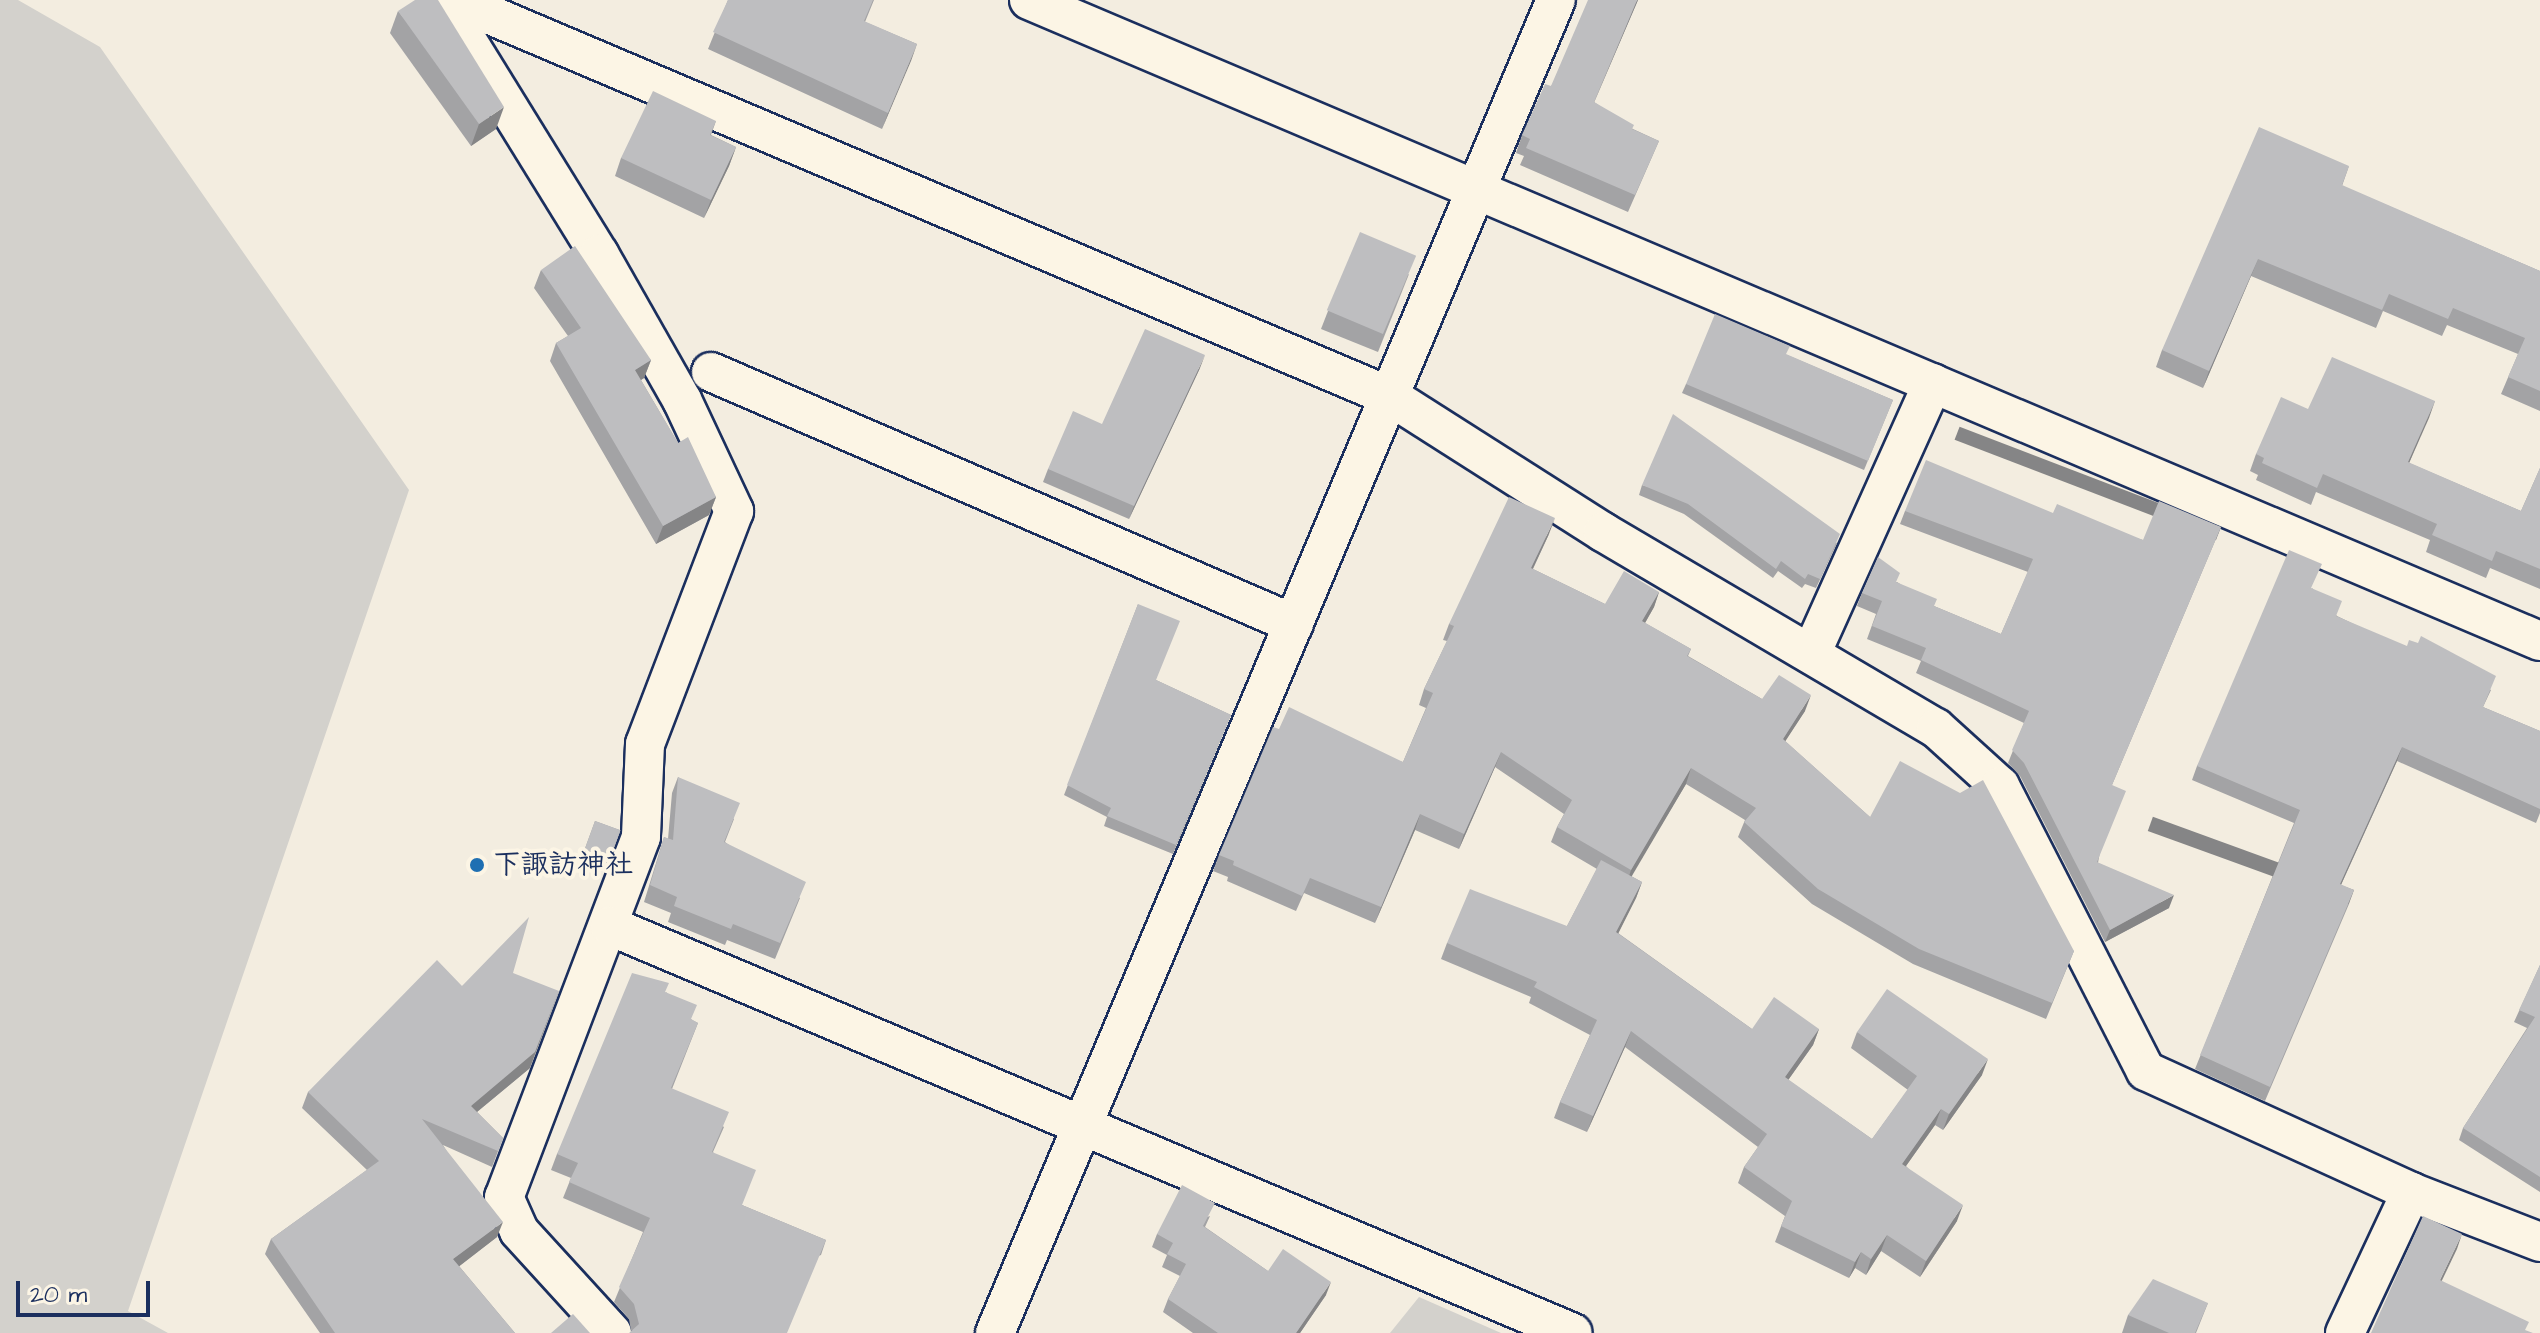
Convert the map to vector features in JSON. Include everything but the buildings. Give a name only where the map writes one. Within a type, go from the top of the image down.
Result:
[{"type":"street","points":[[442,0],[599,254],[682,400],[734,511],[645,744],[641,837],[610,926],[504,1197],[519,1231],[612,1333]]},
{"type":"street","points":[[455,0],[1391,397],[1603,532],[1936,728],[2000,786],[2146,1071],[2411,1192],[2540,1242]]},
{"type":"street","points":[[1029,0],[2540,641]]},
{"type":"street","points":[[995,1333],[1556,0]]},
{"type":"street","points":[[711,372],[1294,624]]},
{"type":"street","points":[[1811,654],[1933,383]]},
{"type":"street","points":[[610,926],[1573,1333]]},
{"type":"street","points":[[2345,1333],[2411,1192]]},
{"type":"shaded area","points":[[0,0],[18,0],[100,47],[409,490],[128,1311],[168,1333],[0,1333]]},
{"type":"shaded area","points":[[1419,1297],[1501,1333],[1390,1333]]},
{"type":"place","name":"下諏訪神社","points":[[477,865]]}]
